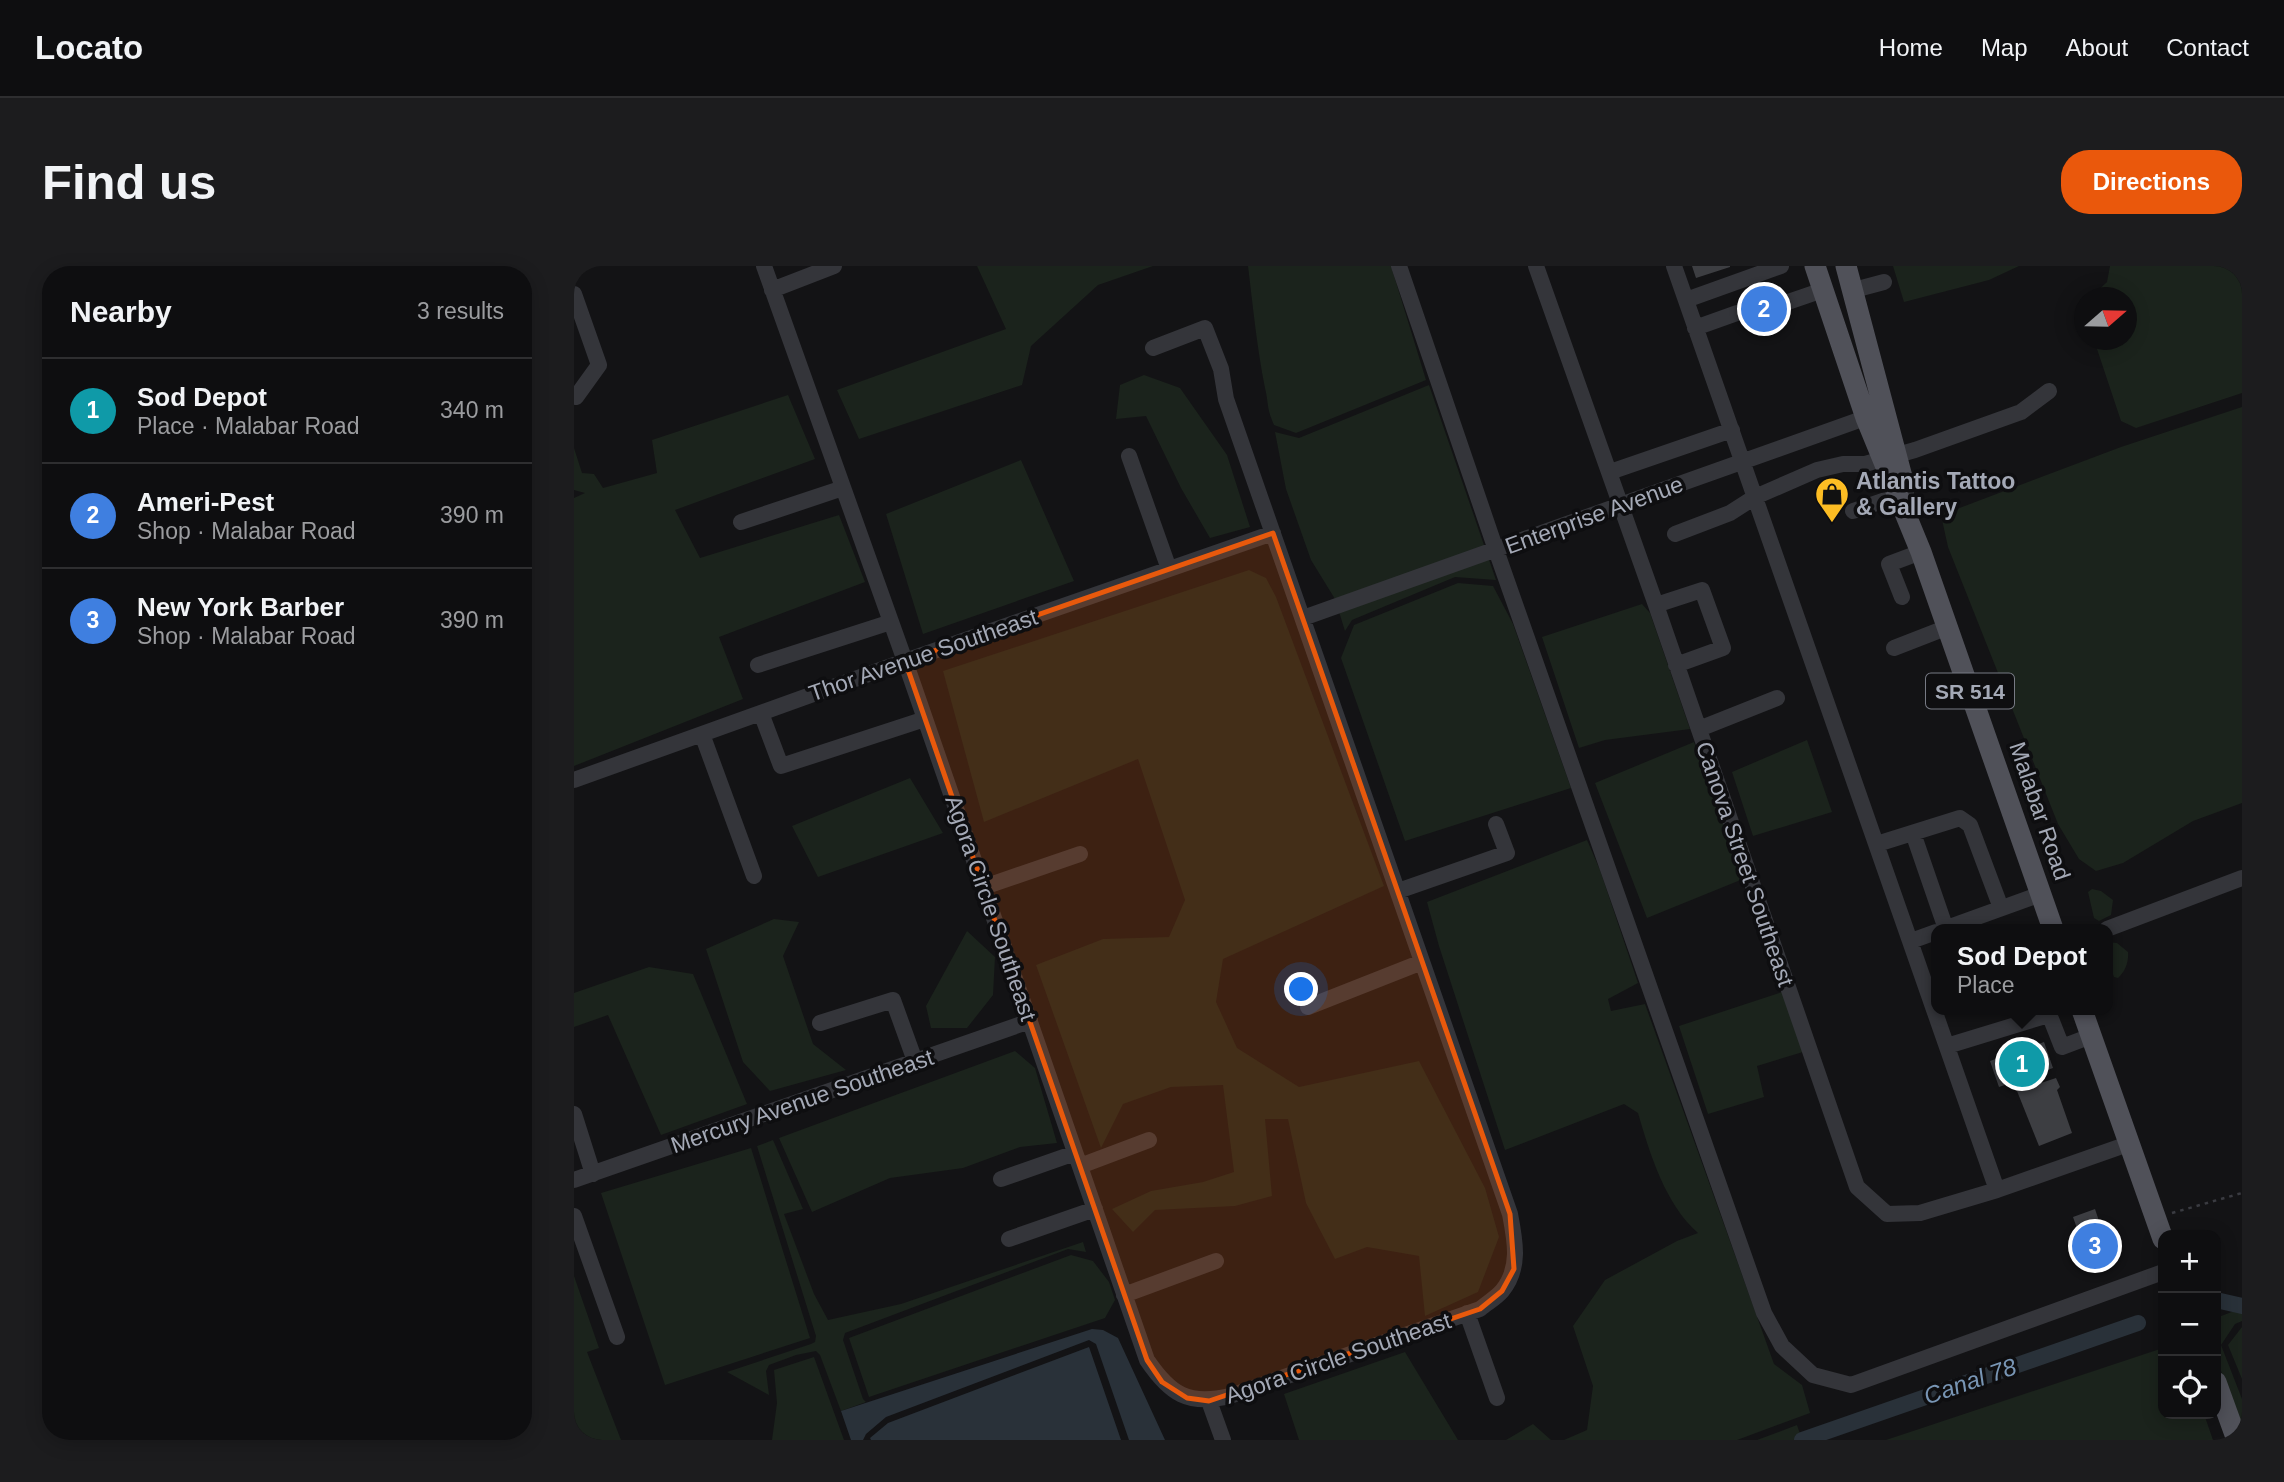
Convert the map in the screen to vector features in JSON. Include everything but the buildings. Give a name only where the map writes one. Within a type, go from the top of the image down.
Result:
[{"type":"main road","name":"Malabar Road","points":[[1815,266],[1875,415],[2051,924]]},
{"type":"main road","points":[[1821,266],[1828,284],[1834,289],[1854,290]]},
{"type":"main road","name":"Malabar Road","points":[[1846,266],[1854,290],[1875,415]]},
{"type":"main road","points":[[2084,1015],[2160,1230]]},
{"type":"main road","points":[[2221,1396],[2237,1440]]},
{"type":"street","name":"Agora Circle Southeast","points":[[764,266],[905,661],[1147,1360],[1162,1382],[1187,1398],[1209,1401],[1480,1309],[1502,1291],[1514,1269],[1516,1244],[1510,1214],[1226,399],[1221,369],[1205,328],[1153,348]]},
{"type":"street","points":[[772,290],[834,266]]},
{"type":"street","points":[[1399,266],[1764,1314],[1782,1346],[1812,1375],[1851,1385],[2158,1274]]},
{"type":"street","name":"Canova Street Southeast","points":[[1536,266],[1857,1187],[1887,1214],[1920,1213],[1997,1190],[2128,1144]]},
{"type":"street","points":[[1674,266],[1931,999]]},
{"type":"street","points":[[1686,300],[1780,266]]},
{"type":"street","points":[[1854,290],[1884,282]]},
{"type":"street","points":[[1788,302],[1823,290]]},
{"type":"street","points":[[574,294],[599,365],[576,397]]},
{"type":"street","points":[[1695,328],[1737,313]]},
{"type":"street","points":[[1675,534],[1730,513],[1755,497],[1817,470],[1843,464],[1865,464],[2021,412],[2049,391]]},
{"type":"street","name":"Enterprise Avenue","points":[[1303,618],[1875,415]]},
{"type":"street","points":[[1609,472],[1732,430]]},
{"type":"street","points":[[1129,456],[1169,569]]},
{"type":"street","points":[[741,522],[843,488]]},
{"type":"street","points":[[1853,511],[1902,494]]},
{"type":"street","name":"Thor Avenue Southeast","points":[[574,780],[1273,533]]},
{"type":"street","points":[[1902,597],[1889,564],[1922,552]]},
{"type":"street","points":[[1656,605],[1702,590],[1723,648],[1676,665]]},
{"type":"street","points":[[758,665],[891,622]]},
{"type":"street","points":[[1894,648],[1948,627]]},
{"type":"street","points":[[1699,729],[1777,698]]},
{"type":"street","points":[[761,713],[781,766],[925,719]]},
{"type":"street","points":[[702,734],[754,876]]},
{"type":"street","points":[[1877,844],[1960,818],[1970,825],[2001,908]]},
{"type":"street","points":[[1398,891],[1507,853],[1496,824]]},
{"type":"street","points":[[1913,833],[1943,924]]},
{"type":"street","points":[[984,887],[1080,854]]},
{"type":"street","points":[[2113,927],[2240,884]]},
{"type":"street","points":[[1958,924],[2041,894]]},
{"type":"street","points":[[1911,941],[1931,934]]},
{"type":"street","points":[[1308,1007],[1422,962]]},
{"type":"street","points":[[820,1023],[894,1000],[915,1061]]},
{"type":"street","points":[[1936,1015],[1997,1190]]},
{"type":"street","points":[[1947,1046],[2045,1016],[2051,1019],[2062,1047],[2091,1036]]},
{"type":"street","name":"Mercury Avenue Southeast","points":[[574,1180],[1030,1021]]},
{"type":"street","points":[[574,1114],[593,1174]]},
{"type":"street","points":[[1001,1179],[1149,1140]]},
{"type":"street","points":[[1009,1239],[1095,1209]]},
{"type":"street","points":[[574,1216],[617,1337]]},
{"type":"street","points":[[1124,1295],[1216,1261]]},
{"type":"street","points":[[1467,1313],[1497,1398]]},
{"type":"street","points":[[1209,1401],[1223,1440]]},
{"type":"path","points":[[2155,1218],[2242,1194]]},
{"type":"highlighted area","points":[[1273,533],[1510,1214],[1514,1269],[1502,1291],[1480,1309],[1209,1401],[1187,1398],[1162,1382],[1147,1360],[905,661]]},
{"type":"shaded area","points":[[977,266],[1153,266],[1098,285],[1031,346],[1022,385],[859,439],[837,390],[1006,329]]},
{"type":"shaded area","points":[[1248,266],[1391,266],[1426,380],[1296,433],[1274,425],[1260,358]]},
{"type":"shaded area","points":[[1893,266],[2019,266],[1989,280],[1904,302]]},
{"type":"shaded area","points":[[2110,266],[2235,266],[2242,285],[2242,393],[2136,428],[2121,421],[2097,350],[2137,350],[2137,287],[2102,287],[2107,282]]},
{"type":"shaded area","points":[[1144,375],[1180,388],[1227,455],[1250,527],[1210,538],[1181,488],[1146,416],[1116,419],[1120,385]]},
{"type":"shaded area","points":[[1429,385],[1496,580],[1455,577],[1352,620],[1345,631],[1335,599],[1311,560],[1286,489],[1275,432],[1299,438]]},
{"type":"shaded area","points":[[788,395],[815,459],[675,510],[700,558],[839,515],[865,582],[719,637],[743,699],[574,766],[574,498],[585,493],[574,490],[574,448],[582,473],[594,474],[603,488],[657,473],[652,440]]},
{"type":"shaded area","points":[[2242,407],[2242,803],[2193,821],[2123,863],[2096,871],[2079,859],[2058,824],[1948,547],[1941,515],[2121,447]]},
{"type":"shaded area","points":[[1021,460],[1074,581],[923,634],[886,514]]},
{"type":"shaded area","points":[[1249,570],[1266,578],[1276,597],[1384,886],[1223,959],[1216,1002],[1237,1048],[1299,1087],[1419,1061],[1485,1188],[1499,1237],[1478,1292],[1425,1316],[1419,1256],[1367,1247],[1335,1259],[1306,1203],[1288,1119],[1265,1119],[1272,1196],[1235,1206],[1155,1210],[1133,1232],[1112,1209],[1151,1191],[1203,1182],[1234,1172],[1223,1085],[1171,1087],[1123,1104],[1101,1148],[1036,965],[1103,939],[1169,937],[1185,900],[1138,759],[984,822],[943,671]]},
{"type":"shaded area","points":[[1458,583],[1493,586],[1513,624],[1571,788],[1405,841],[1341,658],[1354,625]]},
{"type":"shaded area","points":[[1642,604],[1650,613],[1690,729],[1605,740],[1579,748],[1542,637]]},
{"type":"shaded area","points":[[1807,740],[1832,812],[1753,836],[1732,772]]},
{"type":"shaded area","points":[[1694,742],[1743,879],[1647,918],[1595,783]]},
{"type":"shaded area","points":[[910,778],[943,833],[818,877],[792,826]]},
{"type":"shaded area","points":[[1587,840],[1600,870],[1638,983],[1608,999],[1611,1011],[1645,1004],[1774,1364],[1802,1385],[1810,1413],[1737,1440],[1564,1440],[1587,1430],[1593,1386],[1573,1326],[1605,1280],[1677,1241],[1698,1233],[1676,1208],[1660,1178],[1638,1113],[1624,1104],[1505,1150],[1427,902]]},
{"type":"shaded area","points":[[2092,889],[2101,891],[2113,900],[2111,915],[2099,921],[2094,918],[2088,892]]},
{"type":"shaded area","points":[[774,919],[799,922],[783,956],[813,1044],[846,1070],[770,1091],[743,1062],[706,949]]},
{"type":"shaded area","points":[[967,931],[995,957],[993,995],[967,1028],[931,1028],[926,1006]]},
{"type":"shaded area","points":[[2113,943],[2128,952],[2123,973],[2118,978],[2114,977]]},
{"type":"shaded area","points":[[649,967],[693,974],[747,1104],[661,1135],[608,1015],[574,1027],[574,993]]},
{"type":"shaded area","points":[[1782,992],[1803,1052],[1757,1066],[1764,1097],[1708,1114],[1679,1026]]},
{"type":"shaded area","points":[[1015,1051],[1035,1068],[1057,1143],[1020,1147],[963,1168],[890,1178],[812,1212],[779,1138]]},
{"type":"shaded area","points":[[773,1140],[803,1209],[784,1214],[814,1294],[828,1320],[901,1304],[1083,1242],[1086,1252],[1068,1249],[845,1333],[843,1340],[866,1402],[841,1411],[820,1355],[816,1351],[769,1365],[766,1371],[769,1395],[727,1372],[811,1344],[815,1342],[816,1336],[757,1146]]},
{"type":"shaded area","points":[[751,1148],[810,1338],[665,1385],[601,1193]]},
{"type":"shaded area","points":[[1071,1255],[1093,1261],[1109,1282],[1115,1300],[1105,1318],[869,1397],[849,1338]]},
{"type":"shaded area","points":[[574,1276],[599,1348],[587,1352],[621,1440],[574,1440]]},
{"type":"shaded area","points":[[2242,1308],[2242,1321],[2235,1324],[2221,1345],[2221,1316]]},
{"type":"shaded area","points":[[2242,1327],[2242,1379],[2228,1345]]},
{"type":"shaded area","points":[[1092,1329],[1103,1330],[1118,1338],[1165,1440],[1129,1440],[1096,1344],[1089,1340],[886,1417],[866,1434],[863,1440],[851,1440],[841,1411]]},
{"type":"shaded area","points":[[2221,1345],[2242,1399],[2242,1429],[2221,1371]]},
{"type":"shaded area","points":[[1089,1347],[1121,1440],[870,1438],[888,1423]]},
{"type":"shaded area","points":[[2158,1350],[2158,1419],[2206,1419],[2213,1440],[1886,1440]]},
{"type":"shaded area","points":[[1405,1352],[1458,1440],[1299,1440],[1284,1394]]},
{"type":"shaded area","points":[[814,1357],[844,1440],[772,1440],[777,1403],[774,1370]]},
{"type":"shaded area","points":[[1533,1424],[1551,1440],[1506,1440]]},
{"type":"shaded area","points":[[1797,1425],[1802,1440],[1757,1440]]},
{"type":"waterway","name":"Canal 78","points":[[2221,1301],[2242,1306]]},
{"type":"waterway","name":"Canal 78","points":[[1802,1440],[2138,1323]]},
{"type":"place","name":"Ameri-Pest","points":[[1764,309]]},
{"type":"place","name":"Atlantis Tattoo & Gallery","points":[[1832,524]]},
{"type":"place","name":"Sod Depot","points":[[2022,1064]]},
{"type":"place","name":"New York Barber","points":[[2095,1246]]}]
